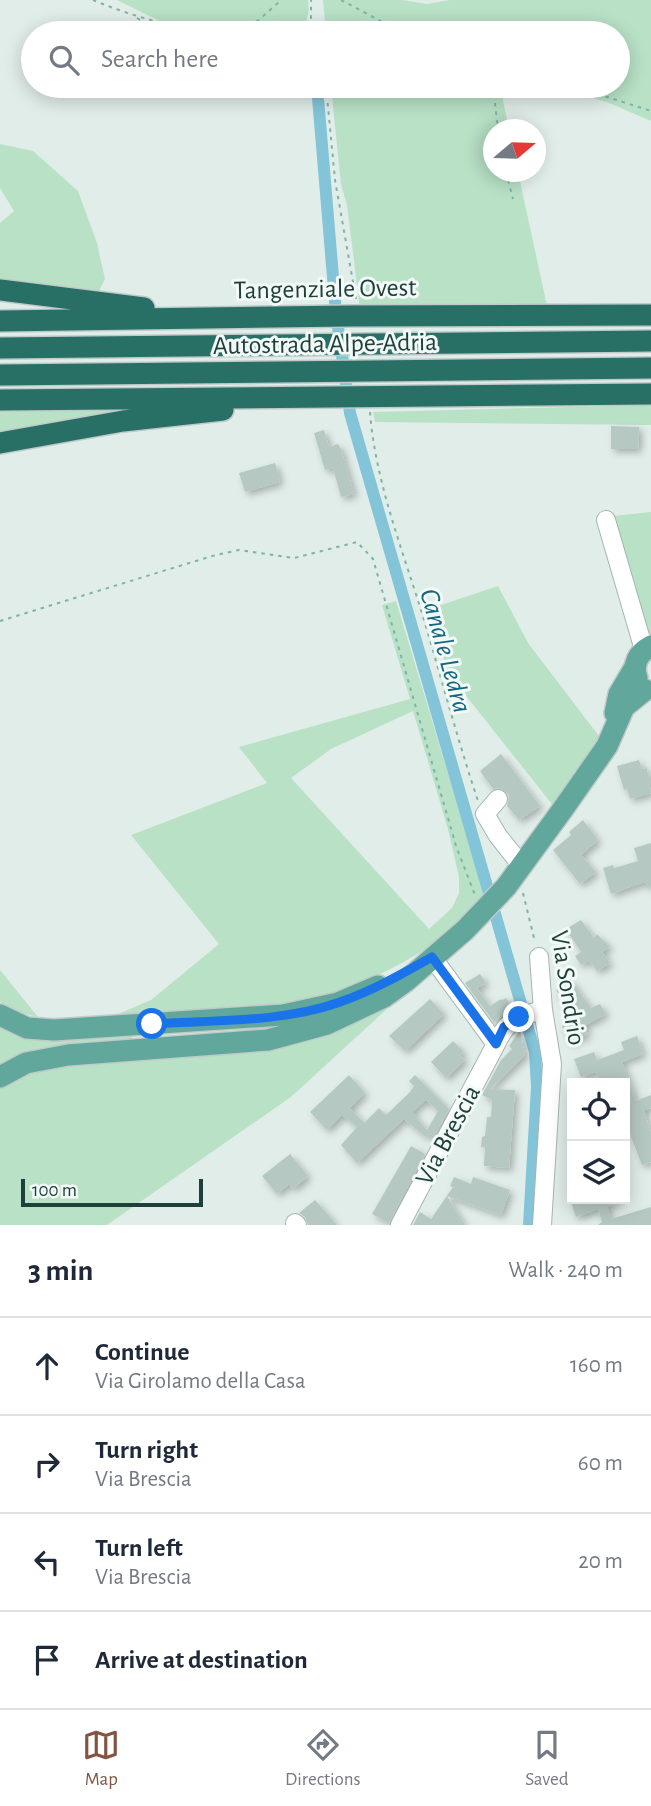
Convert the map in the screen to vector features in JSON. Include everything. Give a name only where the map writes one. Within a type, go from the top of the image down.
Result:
[{"type":"highway","points":[[0,290],[222,318]]},
{"type":"highway","name":"Tangenziale Ovest","points":[[0,321],[327,316],[352,308],[651,315]]},
{"type":"highway","name":"Autostrada Alpe-Adria","points":[[0,348],[651,341]]},
{"type":"highway","name":"Autostrada Alpe-Adria","points":[[0,375],[651,368]]},
{"type":"highway","points":[[0,400],[349,401],[651,394]]},
{"type":"highway","points":[[0,443],[136,420],[228,410],[303,408],[349,401]]},
{"type":"main road","points":[[0,1077],[26,1063],[44,1059],[268,1040],[327,1024],[384,997],[482,914],[515,875],[602,754],[628,701],[648,692],[638,681],[643,654]]},
{"type":"main road","points":[[613,730],[619,694],[643,654]]},
{"type":"main road","points":[[0,1015],[27,1028],[54,1030],[283,1015],[307,1011],[364,993],[432,957]]},
{"type":"main road","points":[[145,1024],[146,1049]]},
{"type":"street","points":[[606,520],[643,654]]},
{"type":"street","points":[[498,799],[485,814],[515,875]]},
{"type":"street","points":[[432,957],[496,1044]]},
{"type":"street","name":"Via Sondrio","points":[[539,957],[540,1011],[551,1064],[542,1225]]},
{"type":"street","name":"Via Brescia","points":[[400,1225],[504,1027],[519,1017],[540,1011]]},
{"type":"path","points":[[93,0],[142,21]]},
{"type":"path","points":[[257,21],[282,0]]},
{"type":"path","points":[[311,0],[311,21]]},
{"type":"path","points":[[341,0],[380,21]]},
{"type":"path","points":[[136,17],[158,21]]},
{"type":"path","points":[[327,98],[352,308]]},
{"type":"path","points":[[494,98],[497,119]]},
{"type":"path","points":[[610,98],[651,111]]},
{"type":"path","points":[[509,182],[513,199]]},
{"type":"path","points":[[349,401],[372,432],[386,492],[459,743],[485,814]]},
{"type":"path","points":[[0,621],[239,550],[294,558],[357,542],[373,559],[456,845],[482,914]]},
{"type":"path","name":"Via Sondrio","points":[[515,875],[539,957]]},
{"type":"green space","points":[[117,0],[308,0],[306,21],[160,21]]},
{"type":"green space","points":[[323,0],[402,0],[427,4],[450,0],[651,0],[651,121],[592,98],[630,98],[630,21],[325,21]]},
{"type":"green space","points":[[332,98],[503,98],[507,119],[483,119],[483,182],[520,182],[547,306],[360,309],[347,205],[341,185]]},
{"type":"green space","points":[[0,144],[33,151],[78,191],[97,243],[105,279],[97,295],[0,282],[0,223],[14,211],[0,188]]},
{"type":"green space","points":[[651,405],[651,425],[375,422],[373,412]]},
{"type":"green space","points":[[180,407],[0,437],[0,409]]},
{"type":"green space","points":[[651,512],[651,639],[614,516]]},
{"type":"green space","points":[[498,586],[528,643],[602,740],[555,808],[448,673],[429,609]]},
{"type":"green space","points":[[396,601],[485,896],[465,919],[438,941],[366,981],[329,995],[265,1007],[116,1015],[151,1000],[219,944],[131,835],[267,783],[239,747],[410,699],[382,605]],"holes":[[[413,711],[448,829],[459,877],[459,893],[452,908],[429,929],[291,778],[331,749]]]},
{"type":"green space","points":[[0,970],[38,1017],[17,1012],[0,1002]]},
{"type":"green space","points":[[413,985],[291,1097],[107,1225],[0,1225],[0,1086],[13,1078],[53,1066],[271,1049],[300,1043],[333,1031]]},
{"type":"green space","points":[[0,1025],[132,1032],[133,1044],[0,1068]]},
{"type":"building","points":[[611,426],[639,427],[638,449],[611,449]]},
{"type":"building","points":[[324,430],[329,447],[338,444],[341,449],[354,494],[341,497],[333,468],[325,470],[314,433]]},
{"type":"building","points":[[275,463],[280,482],[245,492],[239,473]]},
{"type":"building","points":[[501,754],[540,806],[519,820],[507,806],[509,796],[506,791],[493,789],[480,771]]},
{"type":"building","points":[[639,760],[642,769],[647,768],[651,793],[630,799],[627,789],[624,790],[617,766]]},
{"type":"building","points":[[583,820],[598,840],[581,855],[596,872],[580,884],[553,850],[571,835],[569,832]]},
{"type":"building","points":[[651,843],[651,889],[644,882],[611,894],[603,868],[613,865],[614,868],[638,861],[634,848]]},
{"type":"building","points":[[581,920],[594,938],[597,934],[610,947],[602,952],[610,963],[597,971],[589,960],[581,965],[575,956],[581,952],[566,929]]},
{"type":"building","points":[[480,974],[486,983],[477,988],[490,1006],[506,998],[512,1008],[494,1022],[465,983]]},
{"type":"building","points":[[571,980],[591,1008],[600,1004],[606,1014],[584,1026],[588,1034],[570,1043],[562,1026],[575,1019],[556,990]]},
{"type":"building","points":[[430,999],[444,1014],[405,1051],[389,1036]]},
{"type":"building","points":[[520,1030],[525,1055],[490,1089],[515,1090],[509,1168],[484,1166],[485,1147],[481,1147],[482,1137],[485,1136],[487,1117],[491,1117],[492,1100],[482,1095],[501,1060],[512,1049],[509,1046]]},
{"type":"building","points":[[637,1036],[643,1054],[622,1062],[628,1078],[598,1078],[596,1072],[581,1077],[574,1059],[594,1052],[597,1060],[600,1059],[624,1050],[621,1042]]},
{"type":"building","points":[[453,1041],[463,1051],[460,1055],[465,1060],[446,1078],[431,1062]]},
{"type":"building","points":[[349,1075],[365,1093],[350,1108],[364,1123],[379,1108],[386,1115],[410,1092],[414,1086],[409,1081],[415,1075],[449,1109],[434,1136],[430,1134],[426,1137],[404,1119],[357,1163],[341,1145],[357,1127],[342,1115],[327,1130],[310,1112]],"holes":[[[426,1100],[438,1111],[427,1130],[412,1112]]]},
{"type":"building","points":[[630,1084],[636,1101],[651,1095],[651,1108],[644,1110],[651,1133],[651,1162],[642,1165],[630,1134]]},
{"type":"building","points":[[411,1146],[425,1154],[389,1223],[372,1214]]},
{"type":"building","points":[[290,1154],[308,1176],[293,1189],[289,1184],[277,1194],[262,1176]]},
{"type":"building","points":[[454,1177],[471,1184],[473,1177],[510,1190],[501,1215],[447,1196],[465,1225],[413,1225],[420,1212],[431,1219],[453,1187],[450,1186]]},
{"type":"building","points":[[315,1200],[337,1225],[308,1225],[305,1217],[299,1213]]},
{"type":"building","points":[[572,1204],[612,1204],[607,1206],[611,1219],[651,1207],[651,1225],[598,1225],[602,1222],[598,1209],[576,1217]]},
{"type":"waterway","name":"Canale Ledra","points":[[318,98],[336,313],[350,413],[535,1052],[537,1087],[529,1225]]},
{"type":"route","points":[[152,1024],[307,1011],[364,993],[432,957],[496,1044],[504,1027],[519,1017]]}]
